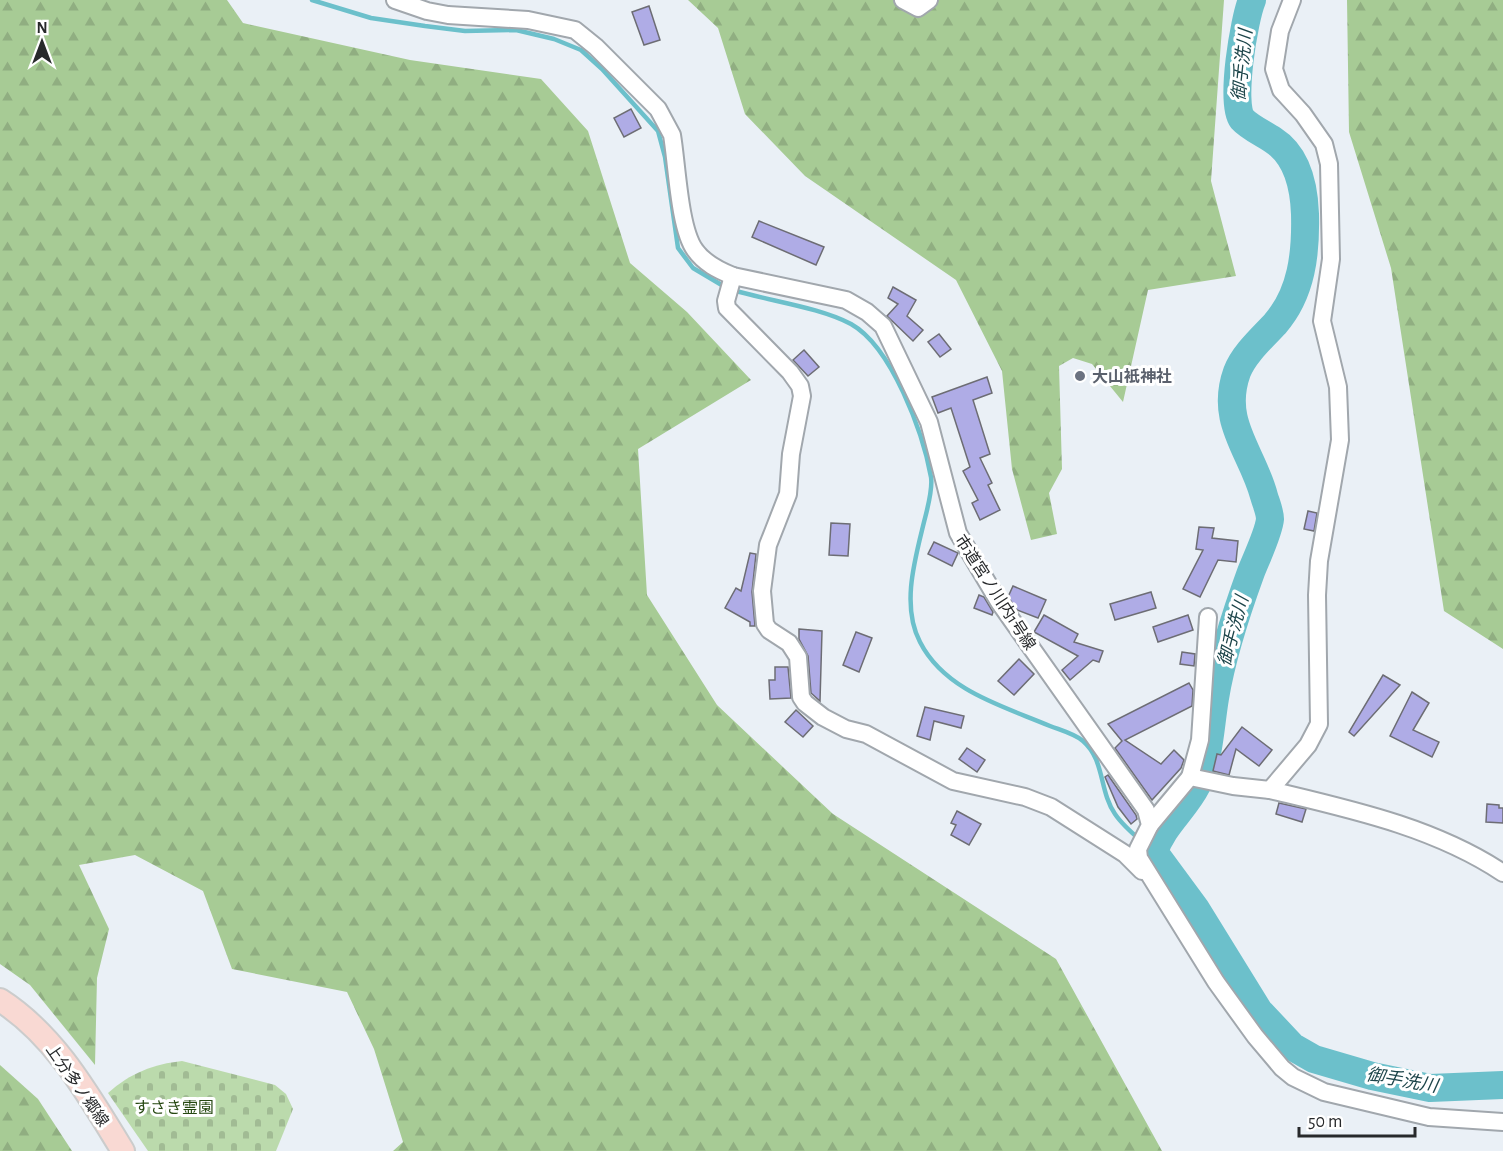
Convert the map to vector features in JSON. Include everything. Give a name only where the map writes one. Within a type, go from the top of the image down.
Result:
[{"type":"main road","name":"上分多ノ郷線","points":[[0,1000],[44,1036],[70,1068],[123,1151]]},
{"type":"street","name":"市道宮ノ川内1号線","points":[[395,0],[427,11],[448,15],[528,20],[575,30],[596,47],[658,109],[666,121],[672,135],[690,243],[708,263],[731,283],[846,300],[867,312],[883,326],[929,422],[958,533],[999,602],[1146,810],[1145,833],[1139,858],[1216,982],[1282,1068],[1293,1077],[1324,1092],[1429,1117],[1503,1122]]},
{"type":"street","points":[[903,0],[918,8],[929,0]]},
{"type":"street","points":[[1270,790],[1308,745],[1319,724],[1317,595],[1319,561],[1340,440],[1338,387],[1322,321],[1331,259],[1329,164],[1324,144],[1303,114],[1281,90],[1274,69],[1280,31],[1292,0]]},
{"type":"street","points":[[731,283],[727,308],[732,316],[780,360],[800,386],[802,396],[791,454],[788,494],[768,545],[762,591],[765,624],[789,643],[798,657],[801,697],[805,703],[823,717],[866,734],[953,781],[1026,797],[1051,807],[1131,858],[1161,891]]},
{"type":"street","points":[[1145,833],[1196,778],[1208,617]]},
{"type":"street","points":[[1196,778],[1270,790],[1398,824],[1467,853],[1503,873]]},
{"type":"green space","points":[[0,0],[227,0],[243,23],[410,60],[541,79],[588,131],[630,263],[687,312],[751,380],[638,449],[647,595],[717,705],[833,814],[1056,959],[1162,1151],[393,1151],[403,1142],[374,1049],[347,992],[232,969],[203,891],[135,855],[79,865],[109,929],[97,978],[95,1065],[30,985],[0,964]]},
{"type":"green space","points":[[688,0],[1224,0],[1211,181],[1236,276],[1148,290],[1123,402],[1092,364],[1073,358],[1059,366],[1062,469],[1049,493],[1057,534],[1031,540],[1012,469],[1002,371],[956,280],[805,176],[745,114],[718,28]]},
{"type":"green space","points":[[1347,0],[1503,0],[1503,649],[1444,611],[1391,268],[1349,132]]},
{"type":"green space","name":"すさき霊園","points":[[182,1061],[275,1085],[286,1094],[293,1109],[276,1151],[148,1151],[108,1093],[125,1080],[143,1071],[162,1064]]},
{"type":"green space","points":[[0,1065],[38,1099],[72,1151],[0,1151]]},
{"type":"building","points":[[649,6],[660,40],[644,45],[632,12]]},
{"type":"building","points":[[631,109],[641,128],[624,137],[614,118]]},
{"type":"building","points":[[759,221],[824,247],[816,265],[752,237]]},
{"type":"building","points":[[893,287],[916,300],[907,316],[923,330],[913,341],[887,316],[898,304],[888,298]]},
{"type":"building","points":[[939,334],[951,349],[940,357],[928,342]]},
{"type":"building","points":[[804,350],[819,367],[808,376],[793,360]]},
{"type":"building","points":[[987,377],[992,393],[973,400],[990,454],[980,458],[992,483],[988,485],[1000,510],[980,520],[972,503],[978,500],[963,471],[970,467],[951,408],[938,413],[932,397]]},
{"type":"building","points":[[1308,511],[1317,513],[1314,531],[1304,529]]},
{"type":"building","points":[[831,523],[850,524],[848,556],[829,555]]},
{"type":"building","points":[[1199,527],[1214,528],[1212,538],[1238,541],[1236,562],[1218,560],[1200,597],[1183,589],[1203,550],[1196,549]]},
{"type":"building","points":[[934,542],[958,553],[952,566],[928,554]]},
{"type":"building","points":[[750,553],[756,554],[752,592],[755,626],[750,626],[750,622],[725,608],[736,588],[741,591]]},
{"type":"building","points":[[1013,586],[1046,600],[1038,618],[1017,610],[1008,597]]},
{"type":"building","points":[[1151,592],[1156,608],[1115,620],[1110,604]]},
{"type":"building","points":[[979,595],[984,597],[993,612],[992,615],[974,608]]},
{"type":"building","points":[[1044,615],[1078,634],[1074,642],[1103,651],[1099,662],[1093,660],[1070,680],[1062,670],[1078,656],[1034,632]]},
{"type":"building","points":[[1188,615],[1193,630],[1158,642],[1153,627]]},
{"type":"building","points":[[799,629],[822,631],[820,701],[811,693],[808,656],[799,639]]},
{"type":"building","points":[[856,632],[872,638],[859,672],[843,665]]},
{"type":"building","points":[[1182,652],[1195,654],[1194,666],[1180,664]]},
{"type":"building","points":[[1019,659],[1034,674],[1014,695],[998,681]]},
{"type":"building","points":[[775,667],[788,667],[791,698],[770,699],[769,680],[775,680]]},
{"type":"building","points":[[1383,675],[1400,685],[1354,736],[1349,732]]},
{"type":"building","points":[[1189,683],[1193,690],[1192,706],[1125,740],[1161,764],[1174,750],[1184,760],[1181,768],[1152,800],[1115,748],[1122,741],[1108,724]]},
{"type":"building","points":[[1412,692],[1429,703],[1413,730],[1439,742],[1432,757],[1390,736]]},
{"type":"building","points":[[925,707],[964,716],[961,728],[934,721],[930,740],[917,736]]},
{"type":"building","points":[[796,710],[813,726],[803,737],[785,722]]},
{"type":"building","points":[[1242,727],[1272,750],[1259,766],[1236,749],[1229,775],[1213,771],[1217,754],[1221,755]]},
{"type":"building","points":[[967,748],[985,760],[977,772],[959,759]]},
{"type":"building","points":[[1108,775],[1136,815],[1137,819],[1131,824],[1118,807],[1105,777]]},
{"type":"building","points":[[1279,803],[1306,809],[1302,822],[1276,814]]},
{"type":"building","points":[[1487,804],[1499,805],[1499,808],[1503,808],[1503,823],[1486,822]]},
{"type":"building","points":[[957,811],[981,824],[969,845],[951,835],[956,825],[951,823]]},
{"type":"waterway","points":[[312,0],[371,18],[425,26],[465,31],[516,30],[554,39],[581,50],[602,69],[658,131],[665,157],[678,248],[693,268],[725,287]]},
{"type":"waterway","name":"御手洗川","points":[[1252,0],[1245,24],[1240,61],[1237,97],[1239,110],[1245,122],[1282,147],[1294,163],[1303,193],[1305,243],[1297,286],[1291,299],[1275,324],[1244,359],[1237,372],[1232,390],[1234,421],[1259,480],[1270,519],[1226,650],[1201,774],[1192,794],[1163,834],[1154,852],[1196,909],[1259,1011],[1293,1047],[1314,1059],[1372,1076],[1430,1088],[1503,1085]]},
{"type":"waterway","points":[[733,290],[838,318],[866,335],[880,351],[913,415],[931,477],[929,500],[912,582],[911,613],[920,642],[944,673],[960,685],[995,704],[1072,734],[1083,741],[1099,766],[1106,796],[1115,814],[1154,852]]},
{"type":"place","name":"大山衹神社","points":[[1080,376]]}]
